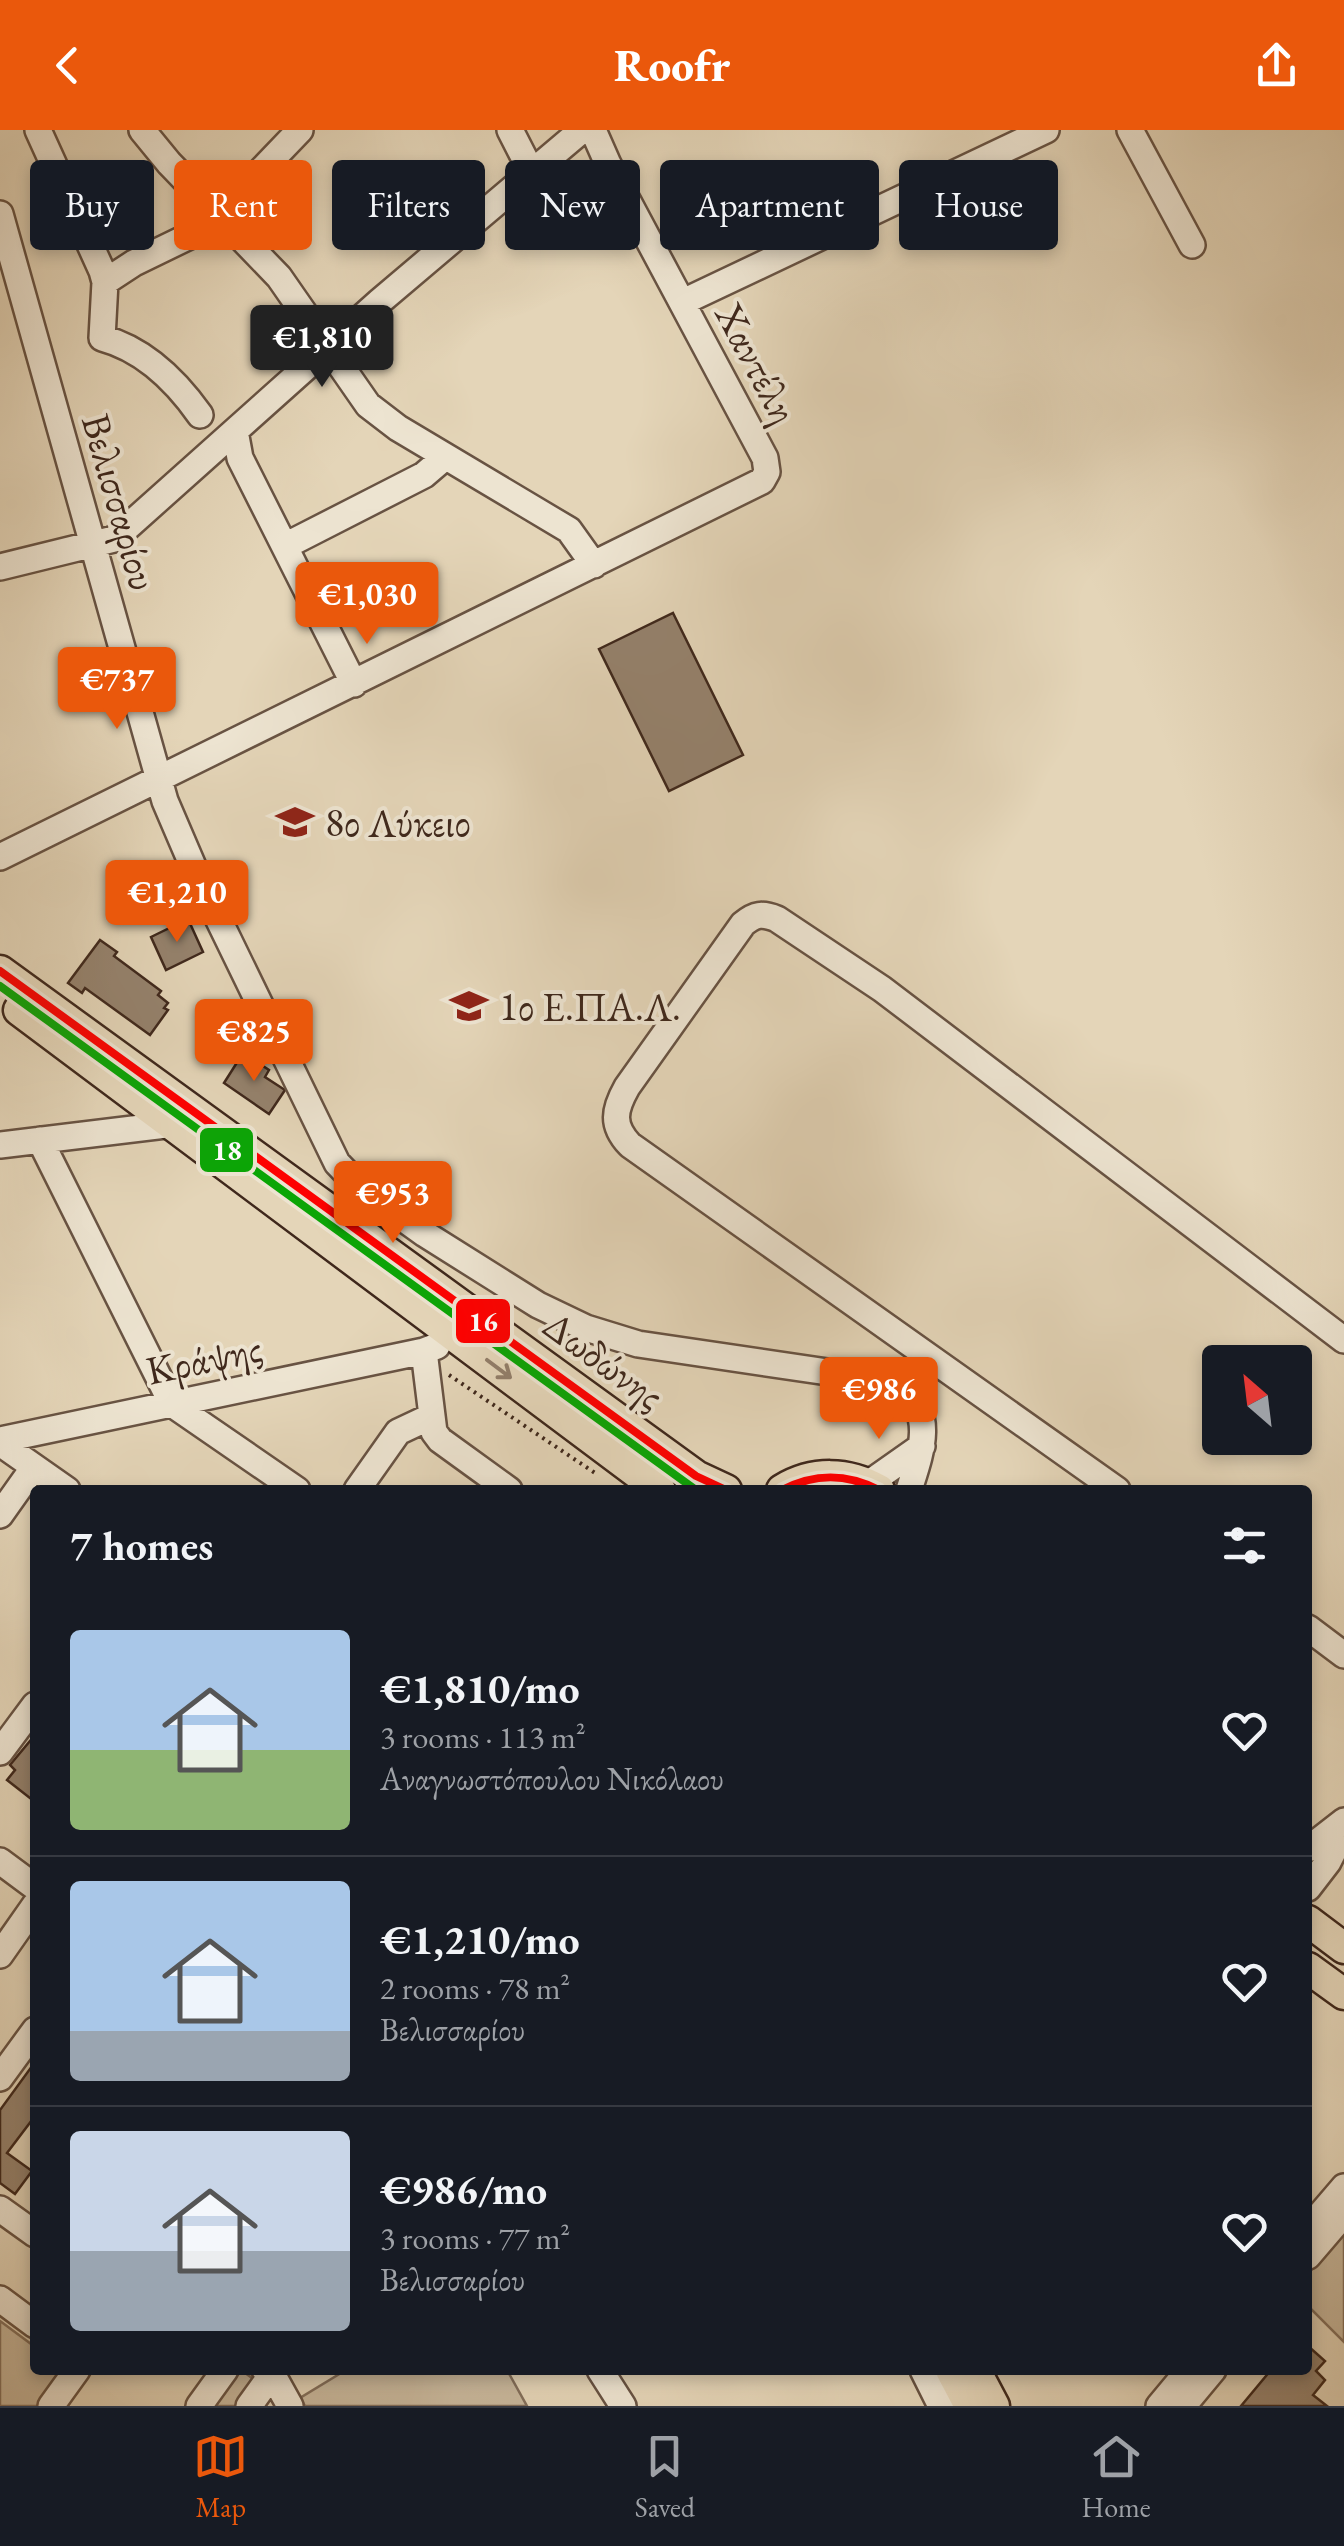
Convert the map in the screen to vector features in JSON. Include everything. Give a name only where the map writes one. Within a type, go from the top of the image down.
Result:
[{"type":"main road","name":"Δωδώνης","points":[[0,971],[696,1476],[715,1485]]},
{"type":"main road","name":"Δωδώνης","points":[[0,997],[653,1485]]},
{"type":"main road","points":[[792,1485],[807,1478],[842,1476],[868,1485]]},
{"type":"main road","points":[[1312,1924],[1344,1948]]},
{"type":"main road","points":[[1312,1971],[1344,1994]]},
{"type":"main road","points":[[967,2375],[970,2406]]},
{"type":"main road","points":[[970,2375],[994,2406]]},
{"type":"street","points":[[38,130],[87,233],[105,282],[102,338],[132,350],[170,378],[200,415]]},
{"type":"street","points":[[142,130],[174,165]]},
{"type":"street","points":[[272,160],[300,130]]},
{"type":"street","points":[[510,130],[525,160]]},
{"type":"street","points":[[545,160],[582,130]]},
{"type":"street","name":"Χαντέλη","points":[[594,130],[768,472],[758,484],[594,566]]},
{"type":"street","points":[[683,302],[1046,130]]},
{"type":"street","points":[[1130,130],[1192,244]]},
{"type":"street","points":[[0,566],[114,539],[505,194]]},
{"type":"street","name":"Βελισσαρίου","points":[[0,214],[7,262],[94,545],[174,826],[344,1172],[459,1256],[538,1305],[586,1328],[638,1344],[848,1375],[902,1387],[919,1410],[922,1446],[910,1485]]},
{"type":"street","points":[[105,282],[174,245]]},
{"type":"street","points":[[0,857],[594,566],[569,530],[445,457],[368,405],[288,287],[253,250]]},
{"type":"street","points":[[236,431],[240,458],[354,684]]},
{"type":"street","points":[[284,546],[424,475],[445,457]]},
{"type":"street","points":[[1110,1485],[630,1146],[620,1135],[615,1121],[627,1087],[742,924],[753,916],[763,914],[777,919],[882,989],[1344,1340]]},
{"type":"street","points":[[0,1146],[174,1124]]},
{"type":"street","points":[[40,1140],[172,1404],[290,1485]]},
{"type":"street","name":"Κράψης","points":[[0,1441],[172,1404],[431,1359],[452,1334]]},
{"type":"street","points":[[431,1359],[432,1416],[440,1440],[501,1485]]},
{"type":"street","points":[[360,1485],[398,1432],[432,1416]]},
{"type":"street","points":[[0,1441],[60,1485]]},
{"type":"street","points":[[876,1485],[922,1446]]},
{"type":"street","points":[[0,1515],[34,1467]]},
{"type":"street","points":[[1312,1631],[1344,1655]]},
{"type":"street","points":[[0,1752],[30,1712]]},
{"type":"street","points":[[1312,1846],[1344,1821]]},
{"type":"street","points":[[1312,1883],[1344,1830]]},
{"type":"street","points":[[0,1861],[30,1883]]},
{"type":"street","points":[[0,1955],[18,1929]]},
{"type":"street","points":[[0,2078],[30,2037]]},
{"type":"street","points":[[1312,2224],[1344,2187]]},
{"type":"street","points":[[0,2209],[30,2230]]},
{"type":"street","points":[[1312,2251],[1344,2214]]},
{"type":"street","points":[[0,2299],[30,2320]]},
{"type":"street","points":[[51,2406],[73,2375]]},
{"type":"street","points":[[199,2406],[221,2375]]},
{"type":"street","points":[[249,2406],[269,2375]]},
{"type":"street","points":[[273,2375],[290,2406]]},
{"type":"street","points":[[603,2375],[623,2406]]},
{"type":"street","points":[[925,2375],[941,2406]]},
{"type":"street","points":[[971,2375],[1006,2406]]},
{"type":"street","points":[[1159,2406],[1185,2375]]},
{"type":"street","points":[[1183,2406],[1209,2375]]},
{"type":"path","points":[[431,1359],[604,1480]]},
{"type":"shaded area","points":[[1344,2231],[1344,2342],[1312,2310],[1312,2269]]},
{"type":"shaded area","points":[[0,2321],[30,2343],[30,2375],[62,2375],[39,2406],[0,2406]]},
{"type":"shaded area","points":[[230,2375],[248,2375],[259,2383],[242,2406],[207,2406]]},
{"type":"shaded area","points":[[338,2375],[510,2375],[527,2406],[305,2406],[300,2398]]},
{"type":"building","points":[[673,613],[743,755],[669,791],[599,649]]},
{"type":"building","points":[[188,919],[203,952],[166,970],[151,937]]},
{"type":"building","points":[[100,940],[117,952],[114,956],[161,991],[158,995],[168,1003],[164,1008],[168,1010],[150,1035],[85,988],[82,993],[68,983]]},
{"type":"building","points":[[243,1053],[269,1070],[265,1077],[285,1090],[269,1114],[224,1083]]},
{"type":"building","points":[[30,1741],[30,1798],[7,1780],[15,1770],[10,1765]]},
{"type":"building","points":[[30,2069],[30,2123],[7,2153],[30,2170],[15,2194],[0,2183],[0,2110]]},
{"type":"building","points":[[1312,2350],[1325,2361],[1316,2371],[1325,2380],[1313,2395],[1327,2406],[1241,2406],[1267,2375],[1312,2375]]},
{"type":"transit line","name":"16","points":[[0,971],[696,1476],[715,1485]]},
{"type":"transit line","name":"18","points":[[0,986],[689,1485]]},
{"type":"transit line","name":"16","points":[[794,1485],[830,1477],[867,1485]]},
{"type":"place","name":"8ο Λύκειο","points":[[295,822]]},
{"type":"place","name":"1ο Ε.ΠΑ.Λ.","points":[[469,1006]]}]
